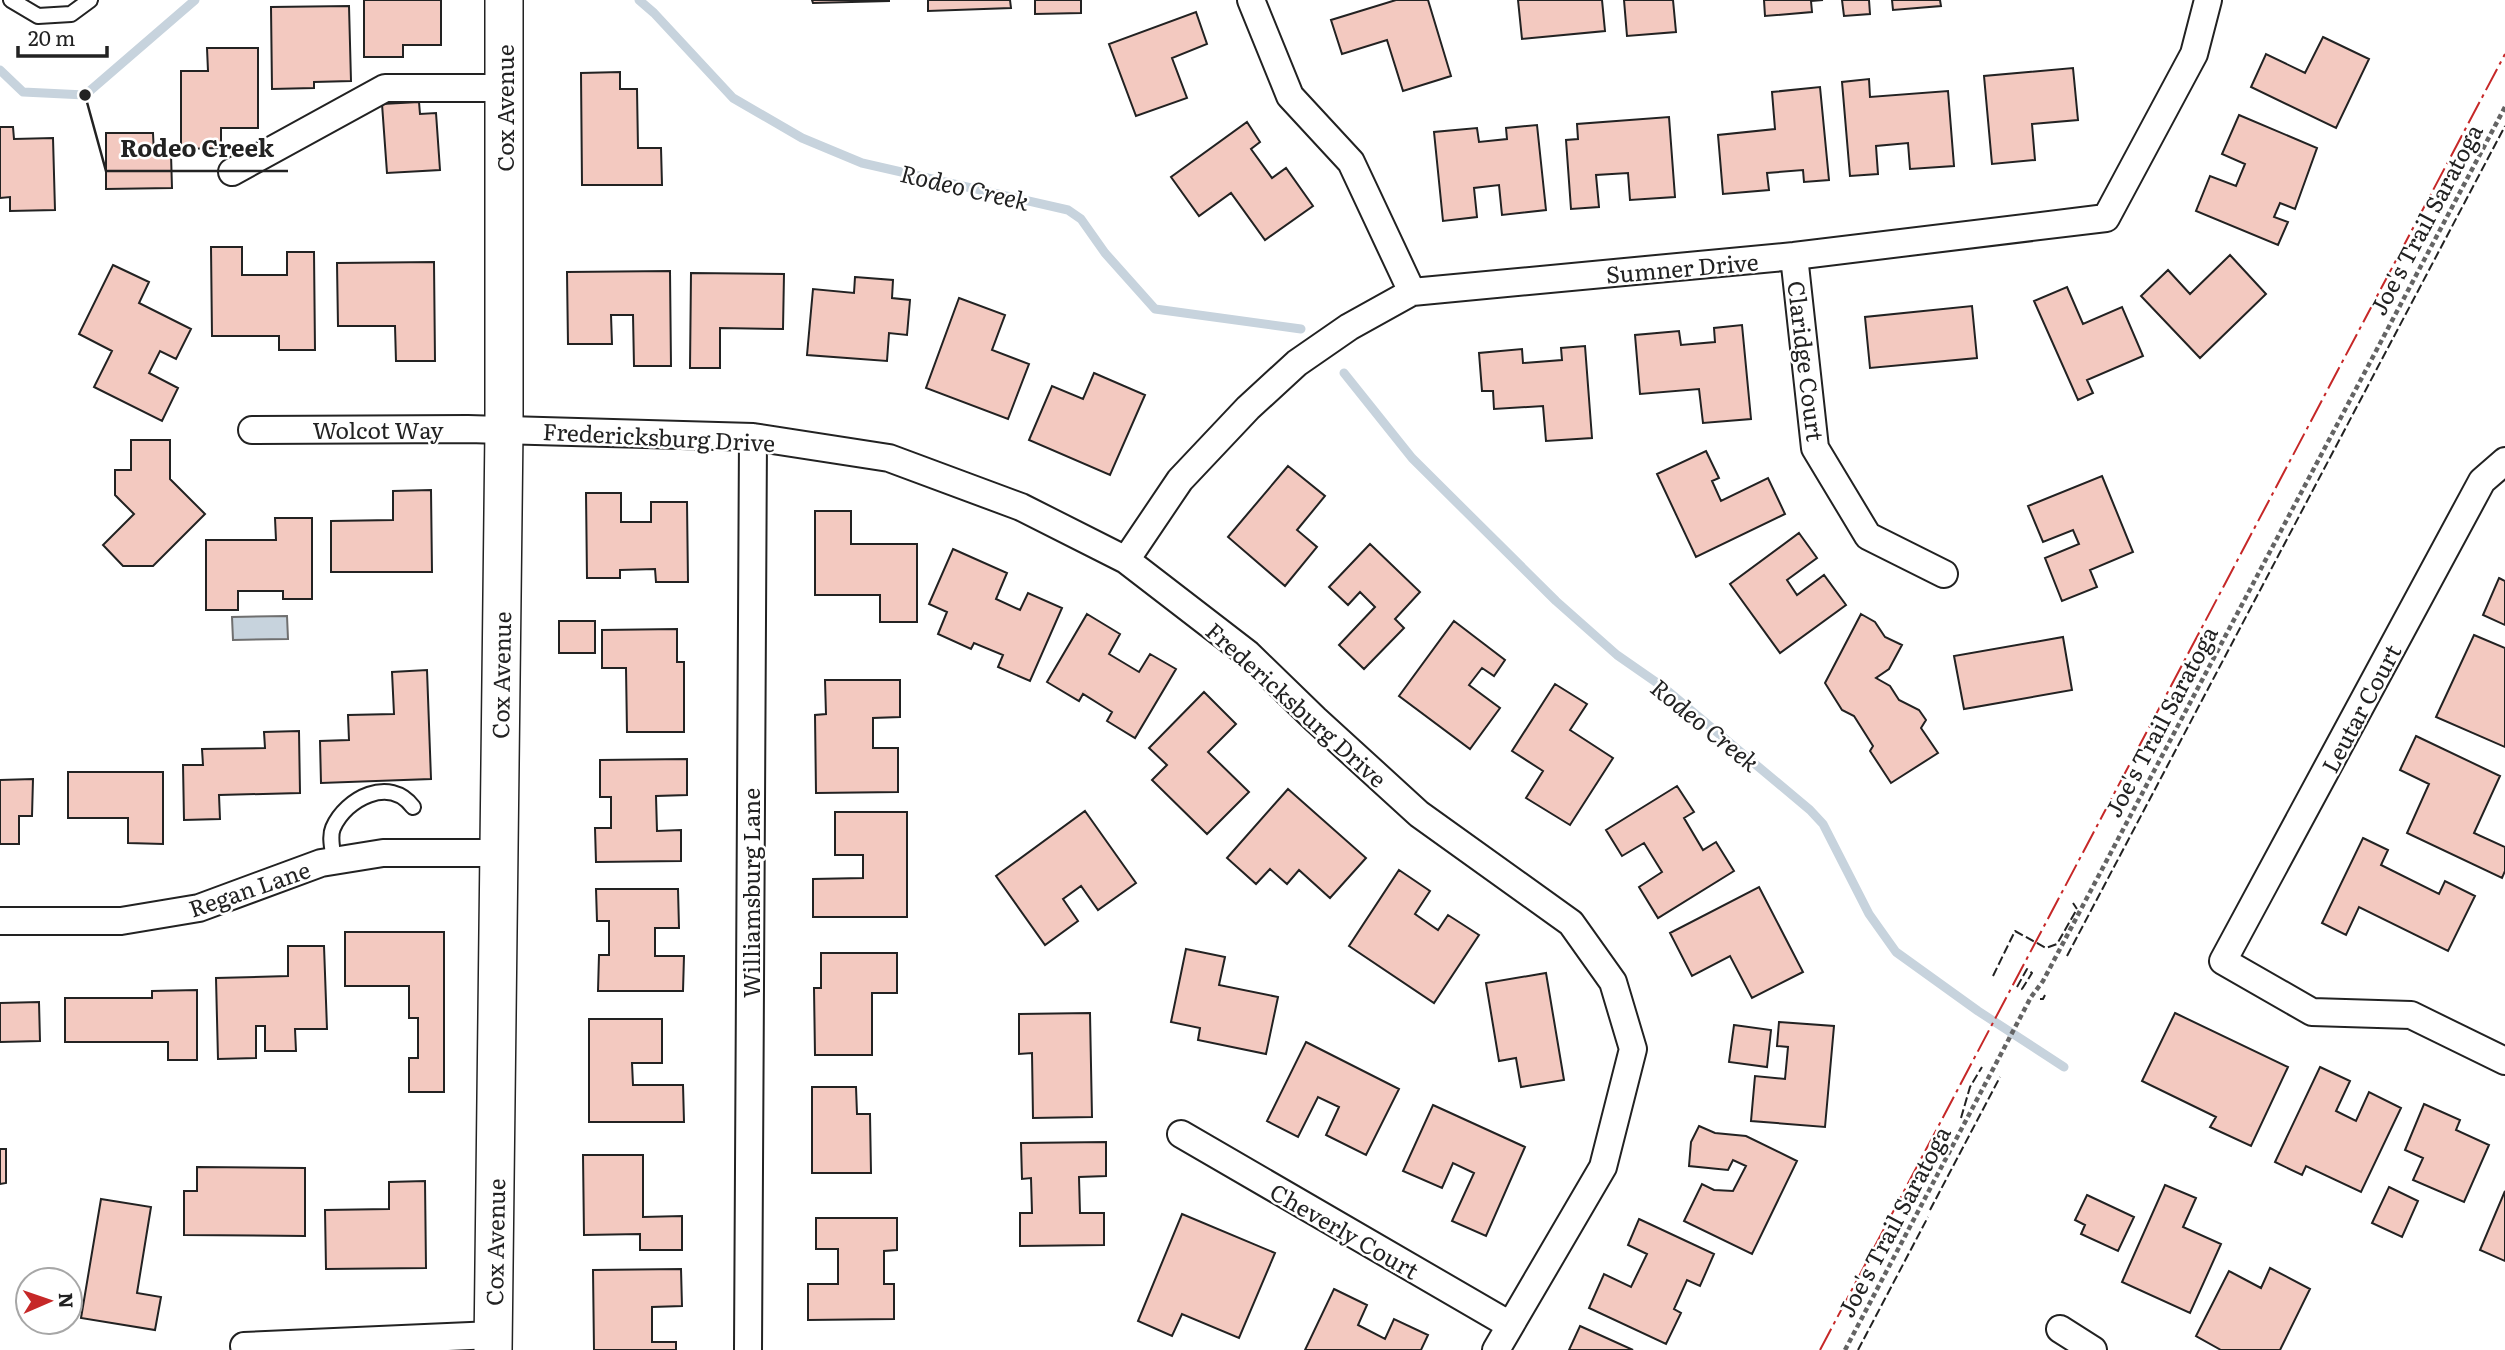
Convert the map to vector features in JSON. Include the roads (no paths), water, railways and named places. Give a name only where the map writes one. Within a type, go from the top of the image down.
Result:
[{"type":"main road","name":"Cox Avenue","points":[[493,1342],[504,429],[504,0]]},
{"type":"street","points":[[1251,0],[1290,96],[1350,162],[1412,292]]},
{"type":"street","name":"Sumner Drive","points":[[1126,559],[1180,480],[1248,408],[1297,363],[1349,327],[1412,292],[1794,256],[2106,218],[2194,54],[2208,0]]},
{"type":"street","points":[[232,172],[385,88],[503,88]]},
{"type":"street","name":"Claridge Court","points":[[1794,256],[1815,448],[1868,536],[1944,574]]},
{"type":"street","name":"Wolcot Way","points":[[252,430],[504,429]]},
{"type":"street","name":"Fredericksburg Drive","points":[[504,429],[753,437],[889,458],[1021,508],[1126,559],[1248,654],[1314,719],[1419,814],[1571,923],[1614,982],[1633,1049],[1603,1167],[1496,1350]]},
{"type":"street","name":"Williamsburg Lane","points":[[748,1350],[753,437]]},
{"type":"street","name":"Leutar Court","points":[[2505,461],[2482,481],[2223,961],[2312,1012],[2411,1015],[2505,1061]]},
{"type":"street","name":"Regan Lane","points":[[0,921],[121,921],[199,908],[321,863],[383,853],[497,853]]},
{"type":"street","name":"Cheverly Court","points":[[1181,1134],[1510,1325]]},
{"type":"street","points":[[2060,1329],[2093,1350]]},
{"type":"street","points":[[244,1346],[493,1342]]},
{"type":"lane","points":[[12,0],[38,16],[71,14],[90,0]]},
{"type":"lane","points":[[334,861],[332,831],[342,812],[354,801],[372,794],[390,793],[407,799],[413,807]]},
{"type":"waterway","name":"Rodeo Creek","points":[[0,70],[23,92],[85,95],[195,0]]},
{"type":"waterway","name":"Rodeo Creek","points":[[639,0],[733,98],[802,138],[862,163],[1068,210],[1081,219],[1105,253],[1155,309],[1301,329]]},
{"type":"waterway","name":"Rodeo Creek","points":[[1344,373],[1412,458],[1556,601],[1617,655],[1663,687],[1810,810],[1823,824],[1869,914],[1896,952],[1978,1011],[2064,1067]]},
{"type":"place","name":"Rodeo Creek","points":[[85,95]]}]
